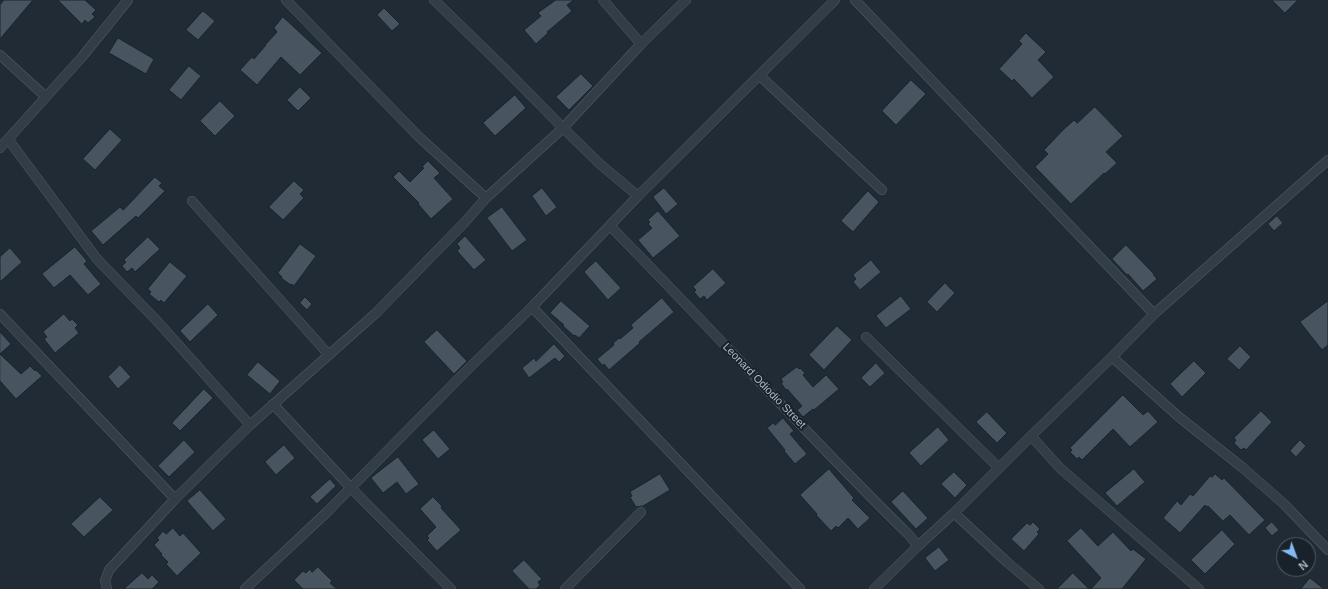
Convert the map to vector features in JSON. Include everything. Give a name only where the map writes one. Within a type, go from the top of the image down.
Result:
[{"type":"street","points":[[0,148],[82,57],[128,0]]},
{"type":"street","points":[[286,0],[419,137],[486,198]]},
{"type":"street","points":[[434,0],[600,164],[638,196]]},
{"type":"street","points":[[603,0],[641,44]]},
{"type":"street","points":[[107,589],[105,581],[109,570],[175,499],[250,425],[376,313],[465,222],[486,198],[563,128],[641,44],[686,0]]},
{"type":"street","points":[[245,589],[326,513],[470,367],[532,307],[638,196],[835,0]]},
{"type":"street","points":[[855,0],[1154,314]]},
{"type":"street","points":[[0,55],[46,97]]},
{"type":"street","points":[[760,76],[882,190]]},
{"type":"street","points":[[8,139],[97,259],[158,322],[250,425]]},
{"type":"street","points":[[874,589],[954,513],[1154,314],[1328,160]]},
{"type":"street","points":[[192,201],[329,356]]},
{"type":"street","name":"Leonard Odiodio Street","points":[[610,226],[667,284],[766,390],[908,534],[918,546]]},
{"type":"street","points":[[532,307],[800,589]]},
{"type":"street","points":[[0,314],[175,499]]},
{"type":"street","points":[[866,337],[999,468]]},
{"type":"street","points":[[1112,357],[1179,417],[1243,468],[1278,499],[1328,550]]},
{"type":"street","points":[[274,404],[351,488],[451,589]]},
{"type":"street","points":[[1031,436],[1060,468],[1199,589]]},
{"type":"street","points":[[565,589],[641,512]]},
{"type":"street","points":[[954,513],[1008,563],[1040,589]]},
{"type":"building","points":[[4,0],[33,0],[0,39],[0,5]]},
{"type":"building","points":[[58,0],[85,0],[96,10],[92,14],[95,17],[88,23],[85,20],[82,24]]},
{"type":"building","points":[[556,0],[574,0],[567,5],[572,11],[547,32],[548,33],[536,44],[524,30],[541,16],[538,13]]},
{"type":"building","points":[[1272,0],[1298,0],[1285,13]]},
{"type":"building","points":[[384,8],[400,24],[392,31],[377,15]]},
{"type":"building","points":[[203,11],[215,21],[198,40],[186,30]]},
{"type":"building","points":[[283,17],[322,53],[300,75],[281,57],[257,85],[240,70],[252,57],[254,59],[277,32],[274,28]]},
{"type":"building","points":[[1026,33],[1046,52],[1038,60],[1054,77],[1032,98],[1014,79],[1012,81],[999,69],[1022,44],[1019,41]]},
{"type":"building","points":[[118,38],[154,59],[146,74],[109,53]]},
{"type":"building","points":[[189,66],[201,76],[181,100],[169,90]]},
{"type":"building","points":[[581,74],[593,86],[569,110],[556,97]]},
{"type":"building","points":[[911,80],[926,94],[896,125],[882,111]]},
{"type":"building","points":[[300,87],[311,98],[298,111],[287,100]]},
{"type":"building","points":[[515,95],[526,108],[495,136],[483,123]]},
{"type":"building","points":[[220,101],[235,116],[215,136],[200,121]]},
{"type":"building","points":[[1095,107],[1123,136],[1106,152],[1117,163],[1071,204],[1035,167],[1048,154],[1044,150],[1063,130],[1074,120],[1077,123]]},
{"type":"building","points":[[110,129],[122,140],[95,170],[83,159]]},
{"type":"building","points":[[428,161],[440,173],[434,178],[453,199],[431,219],[418,204],[419,203],[393,177],[399,171],[410,182],[424,168],[422,167]]},
{"type":"building","points":[[155,177],[162,183],[159,186],[165,191],[138,218],[136,216],[103,245],[91,231],[120,207],[123,210]]},
{"type":"building","points":[[294,181],[304,190],[300,194],[304,198],[283,220],[269,207]]},
{"type":"building","points":[[542,188],[557,207],[546,216],[532,196]]},
{"type":"building","points":[[664,188],[678,204],[666,214],[653,197]]},
{"type":"building","points":[[868,191],[879,202],[853,232],[841,221]]},
{"type":"building","points":[[502,207],[527,240],[512,251],[487,218]]},
{"type":"building","points":[[658,211],[680,236],[653,258],[638,240],[652,228],[648,224],[650,222],[648,220]]},
{"type":"building","points":[[1277,216],[1283,223],[1274,231],[1268,224]]},
{"type":"building","points":[[465,236],[486,260],[474,270],[457,251],[460,248],[457,244]]},
{"type":"building","points":[[148,237],[160,249],[135,272],[132,268],[127,272],[122,266],[126,262],[124,260]]},
{"type":"building","points":[[300,244],[316,256],[294,286],[281,278],[282,277],[278,273]]},
{"type":"building","points":[[1126,245],[1157,279],[1143,291],[1112,259]]},
{"type":"building","points":[[75,247],[87,261],[84,264],[101,284],[88,295],[70,275],[54,288],[42,274]]},
{"type":"building","points":[[10,248],[22,262],[0,282],[0,257]]},
{"type":"building","points":[[871,260],[881,272],[860,290],[853,282],[856,279],[853,275]]},
{"type":"building","points":[[596,261],[621,288],[608,300],[584,272]]},
{"type":"building","points":[[170,262],[187,276],[164,303],[161,300],[159,302],[149,294],[151,292],[148,289]]},
{"type":"building","points":[[713,269],[726,283],[707,300],[704,296],[700,299],[694,292],[696,290],[693,287]]},
{"type":"building","points":[[945,283],[955,293],[937,312],[927,302]]},
{"type":"building","points":[[901,296],[911,309],[886,328],[876,316]]},
{"type":"building","points":[[305,297],[312,304],[307,310],[300,303]]},
{"type":"building","points":[[662,298],[674,312],[609,370],[604,364],[603,366],[597,359],[614,345],[613,343],[633,328],[631,325]]},
{"type":"building","points":[[561,301],[590,326],[579,338],[575,335],[574,336],[550,313]]},
{"type":"building","points":[[1328,301],[1328,345],[1322,350],[1300,322]]},
{"type":"building","points":[[208,304],[218,315],[190,342],[180,331]]},
{"type":"building","points":[[64,314],[70,321],[72,319],[78,325],[75,328],[79,333],[55,353],[44,339],[47,337],[43,332]]},
{"type":"building","points":[[837,326],[852,340],[824,370],[809,355]]},
{"type":"building","points":[[437,330],[467,361],[454,374],[424,342]]},
{"type":"building","points":[[0,332],[11,344],[0,354]]},
{"type":"building","points":[[554,344],[565,356],[559,362],[555,358],[529,378],[522,368],[534,358],[536,361]]},
{"type":"building","points":[[1240,346],[1251,357],[1239,370],[1227,359]]},
{"type":"building","points":[[0,354],[21,374],[30,366],[42,376],[16,399],[0,381]]},
{"type":"building","points":[[1194,361],[1206,373],[1182,397],[1170,384]]},
{"type":"building","points":[[258,362],[280,381],[270,394],[247,375]]},
{"type":"building","points":[[876,363],[885,373],[870,387],[861,378]]},
{"type":"building","points":[[120,365],[131,377],[118,389],[108,377]]},
{"type":"building","points":[[797,367],[805,373],[803,375],[813,387],[826,375],[839,389],[814,410],[813,409],[803,417],[797,410],[802,406],[781,383],[783,382],[781,379]]},
{"type":"building","points":[[204,389],[213,398],[180,431],[172,423]]},
{"type":"building","points":[[1123,395],[1143,415],[1148,411],[1158,422],[1130,447],[1113,429],[1082,460],[1079,457],[1077,459],[1070,452],[1072,450],[1070,448]]},
{"type":"building","points":[[1261,411],[1272,422],[1246,450],[1244,448],[1241,450],[1234,443],[1236,440],[1234,438]]},
{"type":"building","points":[[987,412],[1007,433],[997,443],[976,422]]},
{"type":"building","points":[[783,418],[794,431],[790,434],[807,454],[795,464],[767,428],[773,423],[775,425]]},
{"type":"building","points":[[938,427],[949,440],[921,466],[909,453]]},
{"type":"building","points":[[434,430],[450,449],[438,459],[422,440]]},
{"type":"building","points":[[184,440],[195,452],[169,477],[158,466]]},
{"type":"building","points":[[1300,440],[1306,446],[1296,457],[1290,451]]},
{"type":"building","points":[[284,445],[295,458],[276,475],[265,462]]},
{"type":"building","points":[[398,457],[419,484],[406,494],[397,482],[383,493],[371,478]]},
{"type":"building","points":[[829,469],[854,498],[852,500],[870,518],[858,529],[848,518],[838,528],[836,526],[831,531],[800,495]]},
{"type":"building","points":[[1134,469],[1145,482],[1117,506],[1105,493]]},
{"type":"building","points":[[954,472],[967,485],[955,498],[941,484]]},
{"type":"building","points":[[660,474],[670,490],[643,506],[636,507],[630,497],[632,496],[630,492]]},
{"type":"building","points":[[1215,474],[1222,480],[1224,478],[1265,520],[1249,535],[1230,515],[1223,521],[1208,506],[1207,507],[1205,505],[1180,533],[1163,518],[1177,501],[1181,505],[1190,494],[1193,496],[1210,476],[1212,477]]},
{"type":"building","points":[[330,479],[336,486],[317,504],[310,497]]},
{"type":"building","points":[[200,490],[226,519],[213,531],[187,501]]},
{"type":"building","points":[[903,491],[928,518],[916,529],[891,502]]},
{"type":"building","points":[[100,497],[113,510],[84,537],[71,524]]},
{"type":"building","points":[[433,497],[461,530],[437,551],[427,540],[429,538],[427,536],[436,527],[420,509]]},
{"type":"building","points":[[1033,522],[1040,529],[1037,532],[1039,534],[1024,551],[1011,539],[1027,523],[1030,525]]},
{"type":"building","points":[[1272,522],[1279,530],[1272,536],[1265,528]]},
{"type":"building","points":[[173,528],[180,536],[183,533],[201,553],[177,576],[166,564],[168,562],[154,545],[159,540],[157,538],[163,531],[166,534]]},
{"type":"building","points":[[1081,528],[1098,546],[1113,532],[1131,551],[1133,549],[1146,559],[1122,589],[1091,589],[1101,578],[1067,541]]},
{"type":"building","points":[[1222,530],[1235,544],[1205,574],[1191,560]]},
{"type":"building","points":[[939,547],[949,560],[935,571],[925,558]]},
{"type":"building","points":[[524,560],[542,579],[538,582],[540,585],[536,589],[529,589],[512,571]]},
{"type":"building","points":[[318,567],[332,581],[330,583],[337,589],[303,589],[294,580],[303,571],[306,573],[310,569],[312,572]]},
{"type":"building","points":[[142,573],[148,579],[152,575],[159,582],[152,589],[124,589]]},
{"type":"building","points":[[1073,573],[1089,589],[1057,589]]},
{"type":"building","points":[[1310,578],[1324,589],[1301,589]]}]
